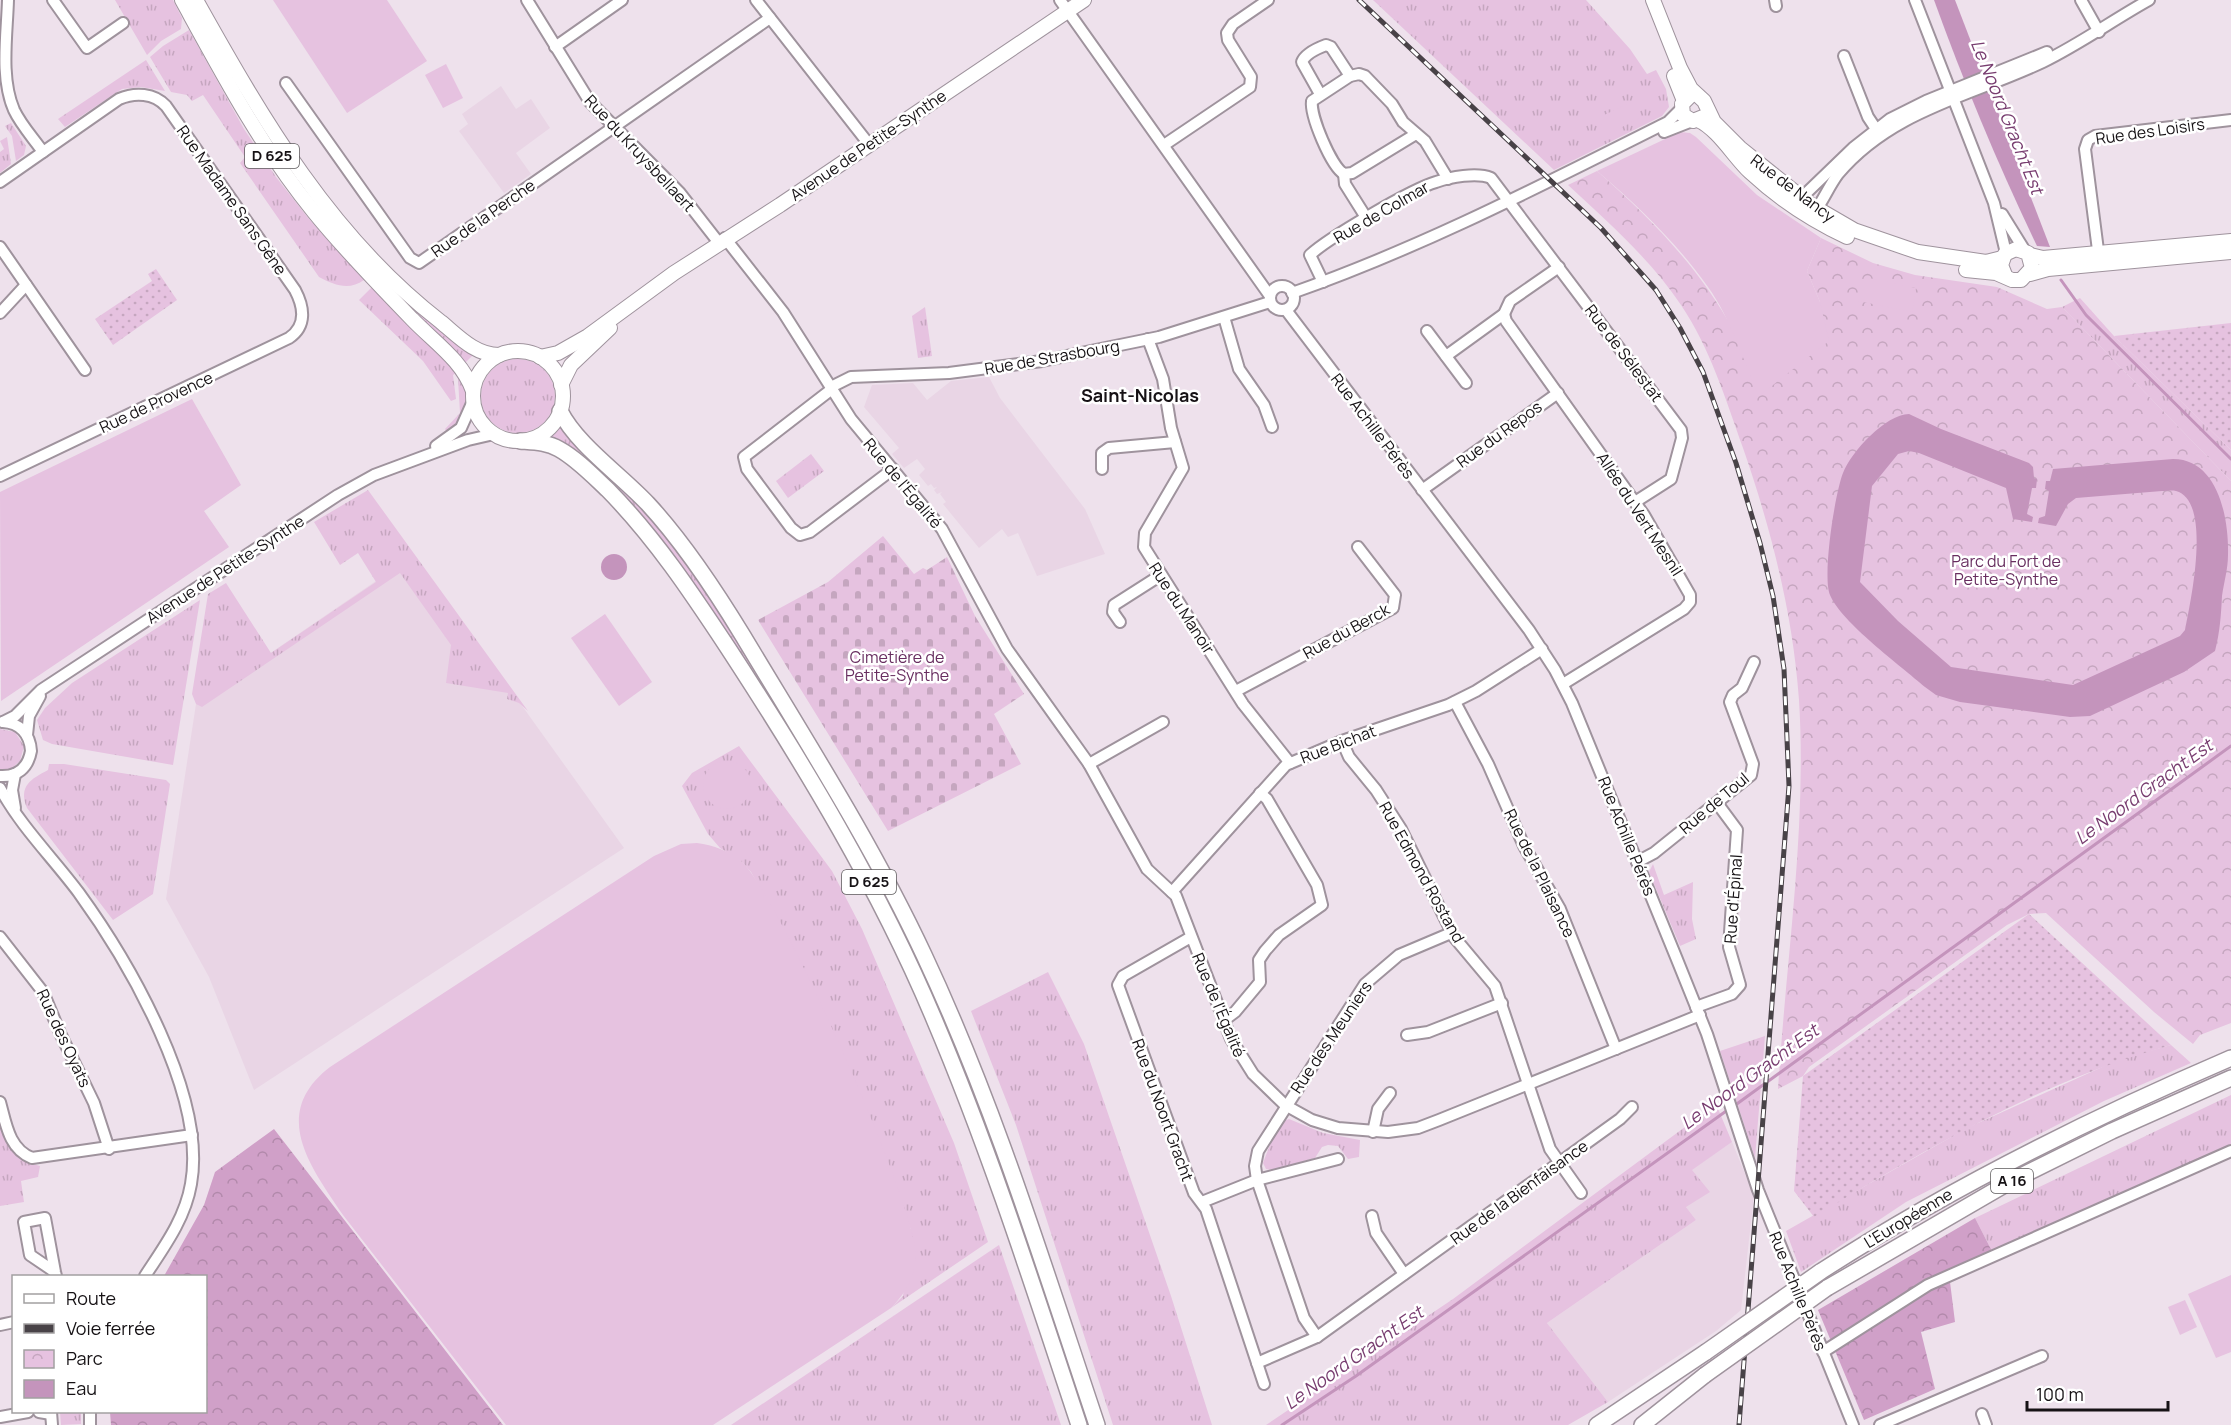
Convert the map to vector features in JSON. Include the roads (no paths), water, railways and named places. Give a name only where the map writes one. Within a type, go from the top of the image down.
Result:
[{"type":"highway","name":"D 625","points":[[560,411],[576,433],[654,511],[694,562],[819,760],[883,872],[944,997],[981,1090],[1097,1425]]},
{"type":"highway","name":"D 625","points":[[519,441],[545,443],[564,452],[603,486],[658,546],[737,662],[852,851],[903,950],[954,1067],[1006,1206],[1079,1425]]},
{"type":"highway","name":"L'Européenne","points":[[1613,1425],[1706,1352],[1820,1272],[1904,1220],[2000,1166],[2231,1058]]},
{"type":"highway","name":"L'Européenne","points":[[1642,1425],[1705,1374],[1827,1288],[2013,1180],[2112,1131],[2231,1078]]},
{"type":"highway","points":[[1597,1425],[1706,1352]]},
{"type":"main road","name":"D 625","points":[[182,0],[251,123],[292,184],[320,219],[409,316],[458,363],[467,376],[473,396]]},
{"type":"main road","name":"D 625","points":[[196,0],[267,125],[339,224],[414,301],[478,350],[499,355]]},
{"type":"main road","name":"Avenue de Petite-Synthe","points":[[540,357],[555,355],[576,343],[650,289],[780,205],[1064,5],[1084,0]]},
{"type":"main road","points":[[1653,0],[1664,30],[1669,64],[1684,116],[1695,121],[1705,115],[1702,102],[1689,96],[1682,105]]},
{"type":"main road","name":"Rue de Nancy","points":[[1664,30],[1683,73],[1729,138],[1797,202]]},
{"type":"main road","name":"Rue de Nancy","points":[[1695,121],[1707,125],[1751,173],[1849,238],[1895,255],[1939,266],[2005,276]]},
{"type":"main road","name":"Rue de Nancy","points":[[1814,214],[1918,252],[1986,262],[2004,256]]},
{"type":"main road","points":[[2036,258],[2030,274],[2017,280],[2005,276],[2001,267],[2004,256],[2014,249],[2036,258],[2070,267],[2099,258],[2231,241]]},
{"type":"main road","points":[[2036,258],[2058,256],[2099,258],[2231,252]]},
{"type":"main road","name":"Avenue de Petite-Synthe","points":[[561,385],[571,365],[650,289]]},
{"type":"main road","points":[[521,351],[540,357],[553,368],[561,385],[560,411],[544,432],[519,441],[494,434],[479,418],[473,396],[480,371],[499,355],[521,351]]},
{"type":"street","points":[[0,182],[43,152],[17,117],[8,93],[6,70],[9,0]]},
{"type":"street","points":[[53,0],[87,48],[123,23]]},
{"type":"street","points":[[555,46],[622,0]]},
{"type":"street","points":[[756,0],[868,143]]},
{"type":"street","points":[[1164,145],[1250,87],[1251,77],[1228,40],[1227,33],[1233,24],[1268,0]]},
{"type":"street","points":[[1916,0],[1994,203],[2004,256]]},
{"type":"street","points":[[2081,0],[2097,29]]},
{"type":"street","points":[[1797,202],[1877,132],[1907,109],[2043,62],[2149,0]]},
{"type":"street","name":"Rue du Kruysbellaert","points":[[529,1],[586,96],[688,201],[722,241]]},
{"type":"street","points":[[1064,5],[1164,145],[1276,309],[1286,310],[1292,304],[1292,293],[1286,287],[1280,287],[1270,299]]},
{"type":"street","points":[[613,125],[694,73],[770,18]]},
{"type":"street","points":[[1320,94],[1302,62],[1304,57],[1326,45],[1331,47],[1350,76]]},
{"type":"street","points":[[1844,56],[1877,132]]},
{"type":"street","points":[[1367,219],[1345,184],[1344,174],[1337,168],[1325,148],[1312,111],[1312,101],[1350,76],[1359,74],[1365,76],[1416,134],[1425,141],[1449,179]]},
{"type":"street","name":"Rue de la Perche","points":[[286,83],[359,189],[410,258],[417,263],[445,246],[613,125]]},
{"type":"street","name":"Rue Madame Sans Gêne","points":[[43,152],[119,99],[130,95],[145,95],[158,99],[166,106],[295,290],[301,304],[303,318]]},
{"type":"street","points":[[1292,293],[1406,251],[1509,202],[1668,122],[1682,105]]},
{"type":"street","name":"Rue des Loisirs","points":[[2099,258],[2085,149],[2088,140],[2095,136],[2231,120]]},
{"type":"street","points":[[1556,179],[1585,170],[1695,121]]},
{"type":"street","points":[[1814,214],[1836,177],[1877,132]]},
{"type":"street","points":[[1344,174],[1352,173],[1416,134]]},
{"type":"street","name":"Rue de Colmar","points":[[1323,282],[1310,259],[1311,254],[1425,186],[1449,179],[1488,177],[1509,202]]},
{"type":"street","name":"Rue de Sélestat","points":[[1509,202],[1681,430],[1682,438],[1671,479],[1635,502]]},
{"type":"street","points":[[1994,203],[2036,258]]},
{"type":"street","name":"Rue de l'Égalité","points":[[722,241],[783,312],[858,429],[944,533],[1006,649],[1089,764],[1147,869],[1158,882],[1172,892],[1233,1045],[1252,1074],[1285,1104],[1306,1117],[1332,1126],[1373,1132],[1395,1131],[1425,1125],[1616,1049],[1698,1011]]},
{"type":"street","points":[[0,247],[85,370]]},
{"type":"street","points":[[1446,356],[1504,314],[1510,302],[1559,267]]},
{"type":"street","points":[[0,313],[26,285]]},
{"type":"street","name":"Rue de Strasbourg","points":[[893,469],[810,532],[800,535],[791,528],[747,469],[744,457],[831,388],[851,377],[998,368],[1148,339],[1224,318],[1270,299]]},
{"type":"street","name":"Rue Achille Pérès","points":[[1286,310],[1542,649],[1563,684],[1698,1011],[1762,1202],[1853,1425]]},
{"type":"street","name":"Rue du Repos","points":[[1422,490],[1558,393],[1506,321],[1504,314]]},
{"type":"street","name":"Rue de Provence","points":[[0,476],[283,342],[296,333],[303,318]]},
{"type":"street","points":[[1224,318],[1239,369],[1262,400],[1272,428]]},
{"type":"street","points":[[1427,331],[1466,383]]},
{"type":"street","name":"Rue du Manoir","points":[[1148,339],[1164,382],[1183,471],[1147,530],[1144,540],[1146,551],[1236,692],[1290,763]]},
{"type":"street","name":"Allée du Vert Mesnil","points":[[1558,393],[1635,502],[1689,591],[1690,602],[1684,609],[1563,684]]},
{"type":"street","name":"Avenue de Petite-Synthe","points":[[398,465],[456,433],[467,419],[473,396]]},
{"type":"street","name":"Avenue de Petite-Synthe","points":[[1,722],[15,716],[41,690],[332,498],[367,478],[398,465],[468,440],[494,434]]},
{"type":"street","points":[[1102,469],[1102,453],[1108,448],[1175,442]]},
{"type":"street","name":"Rue du Berck","points":[[1236,692],[1393,608],[1395,595],[1358,547]]},
{"type":"street","points":[[1120,622],[1113,612],[1114,605],[1161,575]]},
{"type":"street","name":"Rue Bichat","points":[[1172,892],[1260,793],[1290,763],[1342,741],[1455,702],[1542,649]]},
{"type":"street","name":"Rue de Toul","points":[[1637,862],[1654,853],[1717,803],[1752,771],[1753,764],[1730,702],[1733,695],[1742,688],[1754,662]]},
{"type":"street","name":"Avenue de Petite-Synthe","points":[[15,774],[26,765],[30,755],[31,745],[27,735],[28,719],[33,706],[56,681]]},
{"type":"street","name":"Rue de la Plaisance","points":[[1455,702],[1488,764],[1524,846],[1560,909],[1616,1049]]},
{"type":"street","points":[[1,722],[18,726],[27,735]]},
{"type":"street","points":[[1089,764],[1163,722]]},
{"type":"street","name":"Rue Edmond Rostand","points":[[1342,741],[1349,757],[1376,790],[1401,829],[1451,933],[1490,979],[1502,1003],[1550,1149],[1581,1193]]},
{"type":"street","points":[[0,776],[15,774],[12,794],[19,819]]},
{"type":"street","points":[[0,788],[19,819],[85,903],[126,966],[169,1057],[183,1096],[192,1135],[192,1176],[176,1229],[146,1275]]},
{"type":"street","points":[[1223,1021],[1233,1015],[1260,982],[1259,960],[1269,946],[1282,932],[1322,905],[1317,885],[1267,799],[1260,793]]},
{"type":"street","name":"Rue d'Épinal","points":[[1698,1011],[1732,994],[1740,985],[1729,947],[1737,830],[1717,803]]},
{"type":"street","name":"Rue des Meuniers","points":[[1317,1336],[1304,1318],[1257,1180],[1255,1166],[1258,1151],[1285,1104],[1357,994],[1371,977],[1399,955],[1451,933]]},
{"type":"street","name":"Rue des Oyats","points":[[0,937],[42,989],[94,1103],[109,1149]]},
{"type":"street","name":"Rue du Noort Gracht","points":[[1191,937],[1123,976],[1118,985],[1194,1193],[1202,1202],[1264,1384]]},
{"type":"street","points":[[1407,1035],[1428,1032],[1502,1003]]},
{"type":"street","points":[[1373,1132],[1378,1109],[1390,1093]]},
{"type":"street","points":[[0,1102],[12,1141],[27,1156],[43,1159],[192,1135]]},
{"type":"street","name":"Rue de la Bienfaisance","points":[[1257,1363],[1317,1336],[1620,1119],[1632,1107]]},
{"type":"street","points":[[1823,1352],[1928,1285],[2231,1151]]},
{"type":"street","points":[[1202,1202],[1257,1180],[1338,1159]]},
{"type":"street","points":[[1372,1216],[1376,1233],[1404,1274]]},
{"type":"street","points":[[45,1218],[55,1274],[30,1255],[24,1222],[45,1218]]},
{"type":"street","points":[[1881,1425],[2042,1356]]},
{"type":"street","points":[[0,1417],[22,1413]]},
{"type":"water","points":[[1934,0],[1955,0],[2050,247],[2037,246],[1982,124]]},
{"type":"water","points":[[1909,414],[2029,463],[2033,467],[2034,478],[2037,479],[2036,488],[2032,488],[2027,514],[2033,517],[2032,522],[2013,519],[2006,488],[1919,453],[1909,451],[1898,454],[1872,486],[1860,582],[1898,621],[1951,667],[2073,685],[2180,636],[2185,630],[2196,554],[2194,513],[2187,499],[2176,491],[2076,498],[2068,504],[2056,526],[2038,523],[2039,518],[2045,516],[2049,491],[2045,489],[2046,481],[2050,481],[2053,469],[2173,459],[2188,462],[2201,469],[2218,493],[2223,508],[2228,540],[2228,560],[2215,651],[2184,672],[2090,716],[2070,717],[1960,702],[1936,695],[1925,687],[1846,618],[1830,595],[1828,585],[1830,534],[1836,498],[1847,464],[1861,445],[1880,427],[1890,420]]},
{"type":"water","points":[[614,554],[623,558],[627,567],[623,576],[614,580],[605,576],[601,567],[605,558]]},
{"type":"waterway","name":"Le Noord Gracht Est","points":[[2061,280],[2086,315],[2231,459]]},
{"type":"waterway","name":"Le Noord Gracht Est","points":[[1734,1106],[2231,746]]},
{"type":"waterway","name":"Le Noord Gracht Est","points":[[1282,1425],[1356,1376],[1729,1109]]},
{"type":"railway","points":[[1359,0],[1601,228],[1656,290],[1680,328],[1703,372],[1736,463],[1760,543],[1773,596],[1784,669],[1789,786],[1739,1425]]},
{"type":"district","name":"Saint-Nicolas","points":[[1140,396]]},
{"type":"park label","name":"Parc du Fort de Petite-Synthe","points":[[2006,570]]},
{"type":"park label","name":"Cimetière de Petite-Synthe","points":[[897,666]]}]
